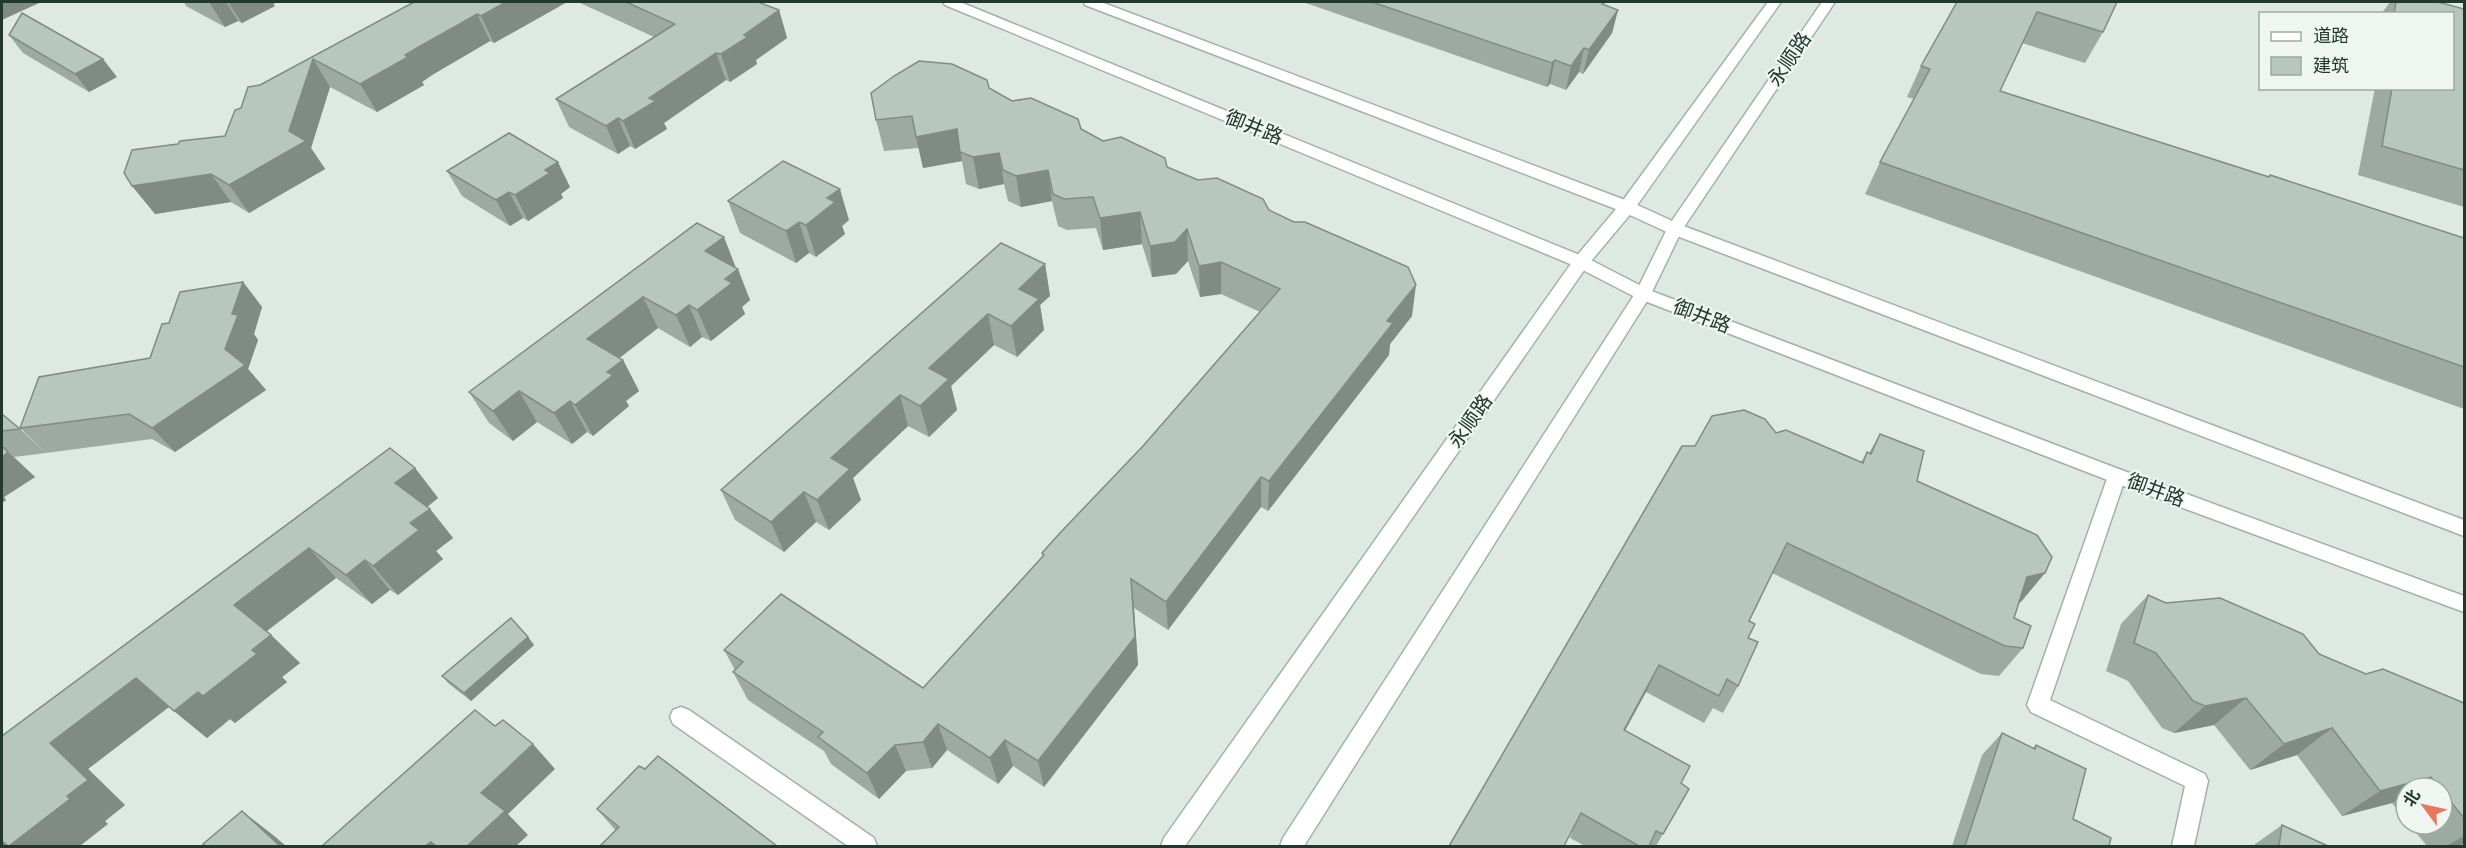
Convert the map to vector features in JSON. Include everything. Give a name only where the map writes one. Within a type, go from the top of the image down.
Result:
[{"type":"street","name":"御井路","points":[[950,2],[1581,262],[1643,294],[2117,476],[2464,604]]},
{"type":"street","points":[[1090,2],[1627,207],[1675,229],[2464,528]]},
{"type":"street","name":"永顺路","points":[[1172,846],[1581,262],[1627,207],[1774,2]]},
{"type":"street","name":"永顺路","points":[[1291,846],[1643,294],[1675,229],[1828,2]]},
{"type":"street","points":[[2117,476],[2038,705],[2197,781],[2183,846]]},
{"type":"street","points":[[681,717],[866,846]]},
{"type":"building","points":[[414,2],[506,2],[481,16],[477,14],[360,84],[313,59],[289,131],[306,141],[229,185],[211,174],[132,186],[124,173],[132,150],[225,136],[235,110],[241,108],[248,87],[260,85]]},
{"type":"building","points":[[626,2],[758,2],[779,10],[744,35],[748,37],[721,54],[716,53],[649,98],[656,101],[623,121],[618,118],[606,126],[556,99],[675,24]]},
{"type":"building","points":[[1372,2],[1604,2],[1602,4],[1618,10],[1589,50],[1584,48],[1571,66],[1555,60],[1552,63]]},
{"type":"building","points":[[1957,2],[2117,2],[2103,32],[2037,12],[2000,91],[2464,238],[2464,367],[1880,162],[1930,69],[1921,66]]},
{"type":"building","points":[[2396,2],[2438,2],[2464,9],[2464,170],[2382,146],[2392,90],[2454,90],[2454,12],[2394,12]]},
{"type":"building","points":[[22,13],[103,59],[75,74],[9,35]]},
{"type":"building","points":[[919,61],[952,64],[987,80],[989,88],[1012,101],[1031,98],[1078,119],[1081,129],[1103,141],[1121,137],[1165,158],[1167,167],[1198,180],[1217,178],[1263,199],[1269,210],[1294,222],[1305,222],[1408,267],[1416,285],[1387,321],[1393,323],[1269,481],[1261,477],[1166,602],[1131,579],[1135,637],[1038,761],[1005,740],[990,758],[938,724],[923,742],[895,745],[867,773],[818,737],[823,732],[733,672],[743,662],[724,650],[781,594],[923,688],[1044,555],[1042,553],[1059,534],[1143,446],[1280,289],[1221,262],[1199,266],[1187,229],[1175,242],[1150,246],[1140,212],[1100,218],[1093,197],[1064,199],[1053,194],[1048,170],[1016,176],[1003,170],[999,153],[973,157],[960,152],[957,129],[916,137],[912,116],[876,120],[871,93]]},
{"type":"building","points":[[509,133],[558,162],[545,170],[550,173],[515,195],[509,192],[496,200],[447,171]]},
{"type":"building","points":[[783,161],[840,189],[827,198],[835,202],[806,225],[799,222],[786,231],[728,201]]},
{"type":"building","points":[[697,223],[724,237],[705,251],[738,269],[725,279],[732,283],[697,310],[689,305],[676,315],[643,297],[587,339],[623,360],[607,372],[613,375],[575,405],[570,401],[554,413],[519,391],[493,411],[469,392]]},
{"type":"building","points":[[1001,243],[1045,264],[1019,289],[1039,299],[1011,326],[988,314],[929,368],[949,379],[920,406],[900,395],[831,458],[850,469],[817,500],[804,492],[771,522],[721,490]]},
{"type":"building","points":[[243,282],[232,314],[238,315],[225,349],[245,365],[152,428],[129,414],[20,428],[39,377],[150,358],[162,324],[169,323],[180,292]]},
{"type":"building","points":[[1744,410],[1765,419],[1776,433],[1786,430],[1863,463],[1867,452],[1871,454],[1880,434],[1924,451],[1917,481],[2037,535],[2052,557],[2045,573],[2027,577],[2014,618],[2031,626],[2023,648],[2005,646],[1787,543],[1749,621],[1755,624],[1748,638],[1758,642],[1738,686],[1727,679],[1719,696],[1659,665],[1624,730],[1690,766],[1681,783],[1689,789],[1663,834],[1656,831],[1649,846],[1639,846],[1581,813],[1564,846],[1449,846],[1682,446],[1695,446],[1712,416]]},
{"type":"building","points":[[2,414],[20,429],[2,431]]},
{"type":"building","points":[[2,446],[8,452],[2,457]]},
{"type":"building","points":[[390,448],[415,468],[395,483],[430,509],[410,523],[419,530],[373,566],[365,560],[346,575],[309,548],[234,605],[271,635],[252,650],[257,654],[203,696],[198,692],[174,711],[136,678],[50,743],[88,780],[67,796],[70,799],[9,846],[2,841],[2,736]]},
{"type":"building","points":[[2148,595],[2166,603],[2220,598],[2303,634],[2319,654],[2366,674],[2383,669],[2464,703],[2464,818],[2454,806],[2454,776],[2394,776],[2394,787],[2380,791],[2332,728],[2284,744],[2246,698],[2205,706],[2193,701],[2156,653],[2134,643]]},
{"type":"building","points":[[511,618],[528,637],[464,693],[442,676]]},
{"type":"building","points":[[475,710],[495,726],[503,720],[533,744],[481,793],[505,811],[467,846],[436,846],[431,842],[425,846],[322,846]]},
{"type":"building","points":[[2002,733],[2035,749],[2036,745],[2086,769],[2073,819],[2111,838],[2109,846],[1965,846]]},
{"type":"building","points":[[658,756],[777,846],[600,846],[619,827],[597,809],[639,766],[645,769]]},
{"type":"building","points":[[242,811],[280,846],[205,846],[203,844]]},
{"type":"building","points":[[2282,825],[2328,846],[2279,846]]}]
